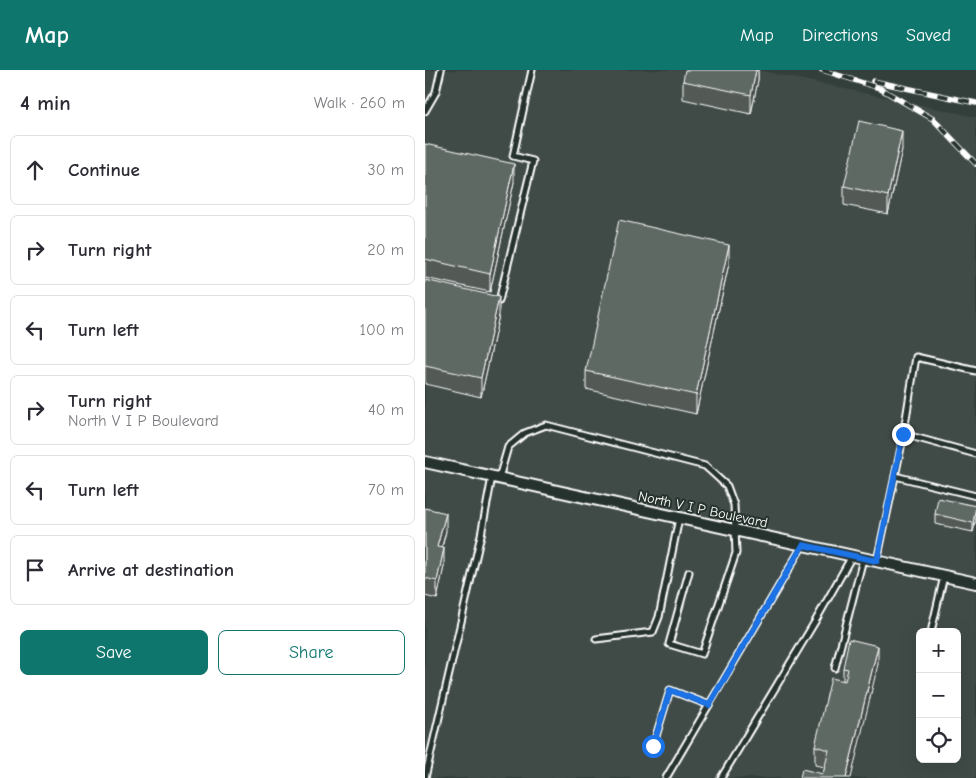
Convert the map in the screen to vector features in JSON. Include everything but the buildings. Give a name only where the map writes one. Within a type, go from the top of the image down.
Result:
[{"type":"street","name":"North V I P Boulevard","points":[[425,462],[976,583]]},
{"type":"lane","points":[[425,111],[436,92],[441,70]]},
{"type":"lane","points":[[490,299],[499,301],[533,161],[513,156],[532,70]]},
{"type":"lane","points":[[877,561],[895,476],[916,357],[976,371]]},
{"type":"lane","points":[[425,778],[496,477],[508,448],[525,432],[546,424],[705,466],[727,486],[734,505],[736,553],[702,654],[669,644],[689,572]]},
{"type":"lane","points":[[903,434],[976,454]]},
{"type":"lane","points":[[895,476],[976,496]]},
{"type":"lane","points":[[596,639],[653,632],[659,617],[679,518]]},
{"type":"lane","points":[[666,778],[803,545]]},
{"type":"lane","points":[[721,778],[816,620],[852,556]]},
{"type":"lane","points":[[835,668],[863,558]]},
{"type":"lane","points":[[932,628],[944,576]]},
{"type":"lane","points":[[653,746],[670,690],[709,705]]},
{"type":"shaded area","points":[[425,70],[757,70],[976,117],[976,778],[425,778]]},
{"type":"railway","points":[[822,70],[879,88],[933,119],[976,164]]},
{"type":"railway","points":[[873,81],[976,103]]},
{"type":"route","points":[[653,746],[670,690],[709,705],[803,545],[877,561],[903,434]]}]
